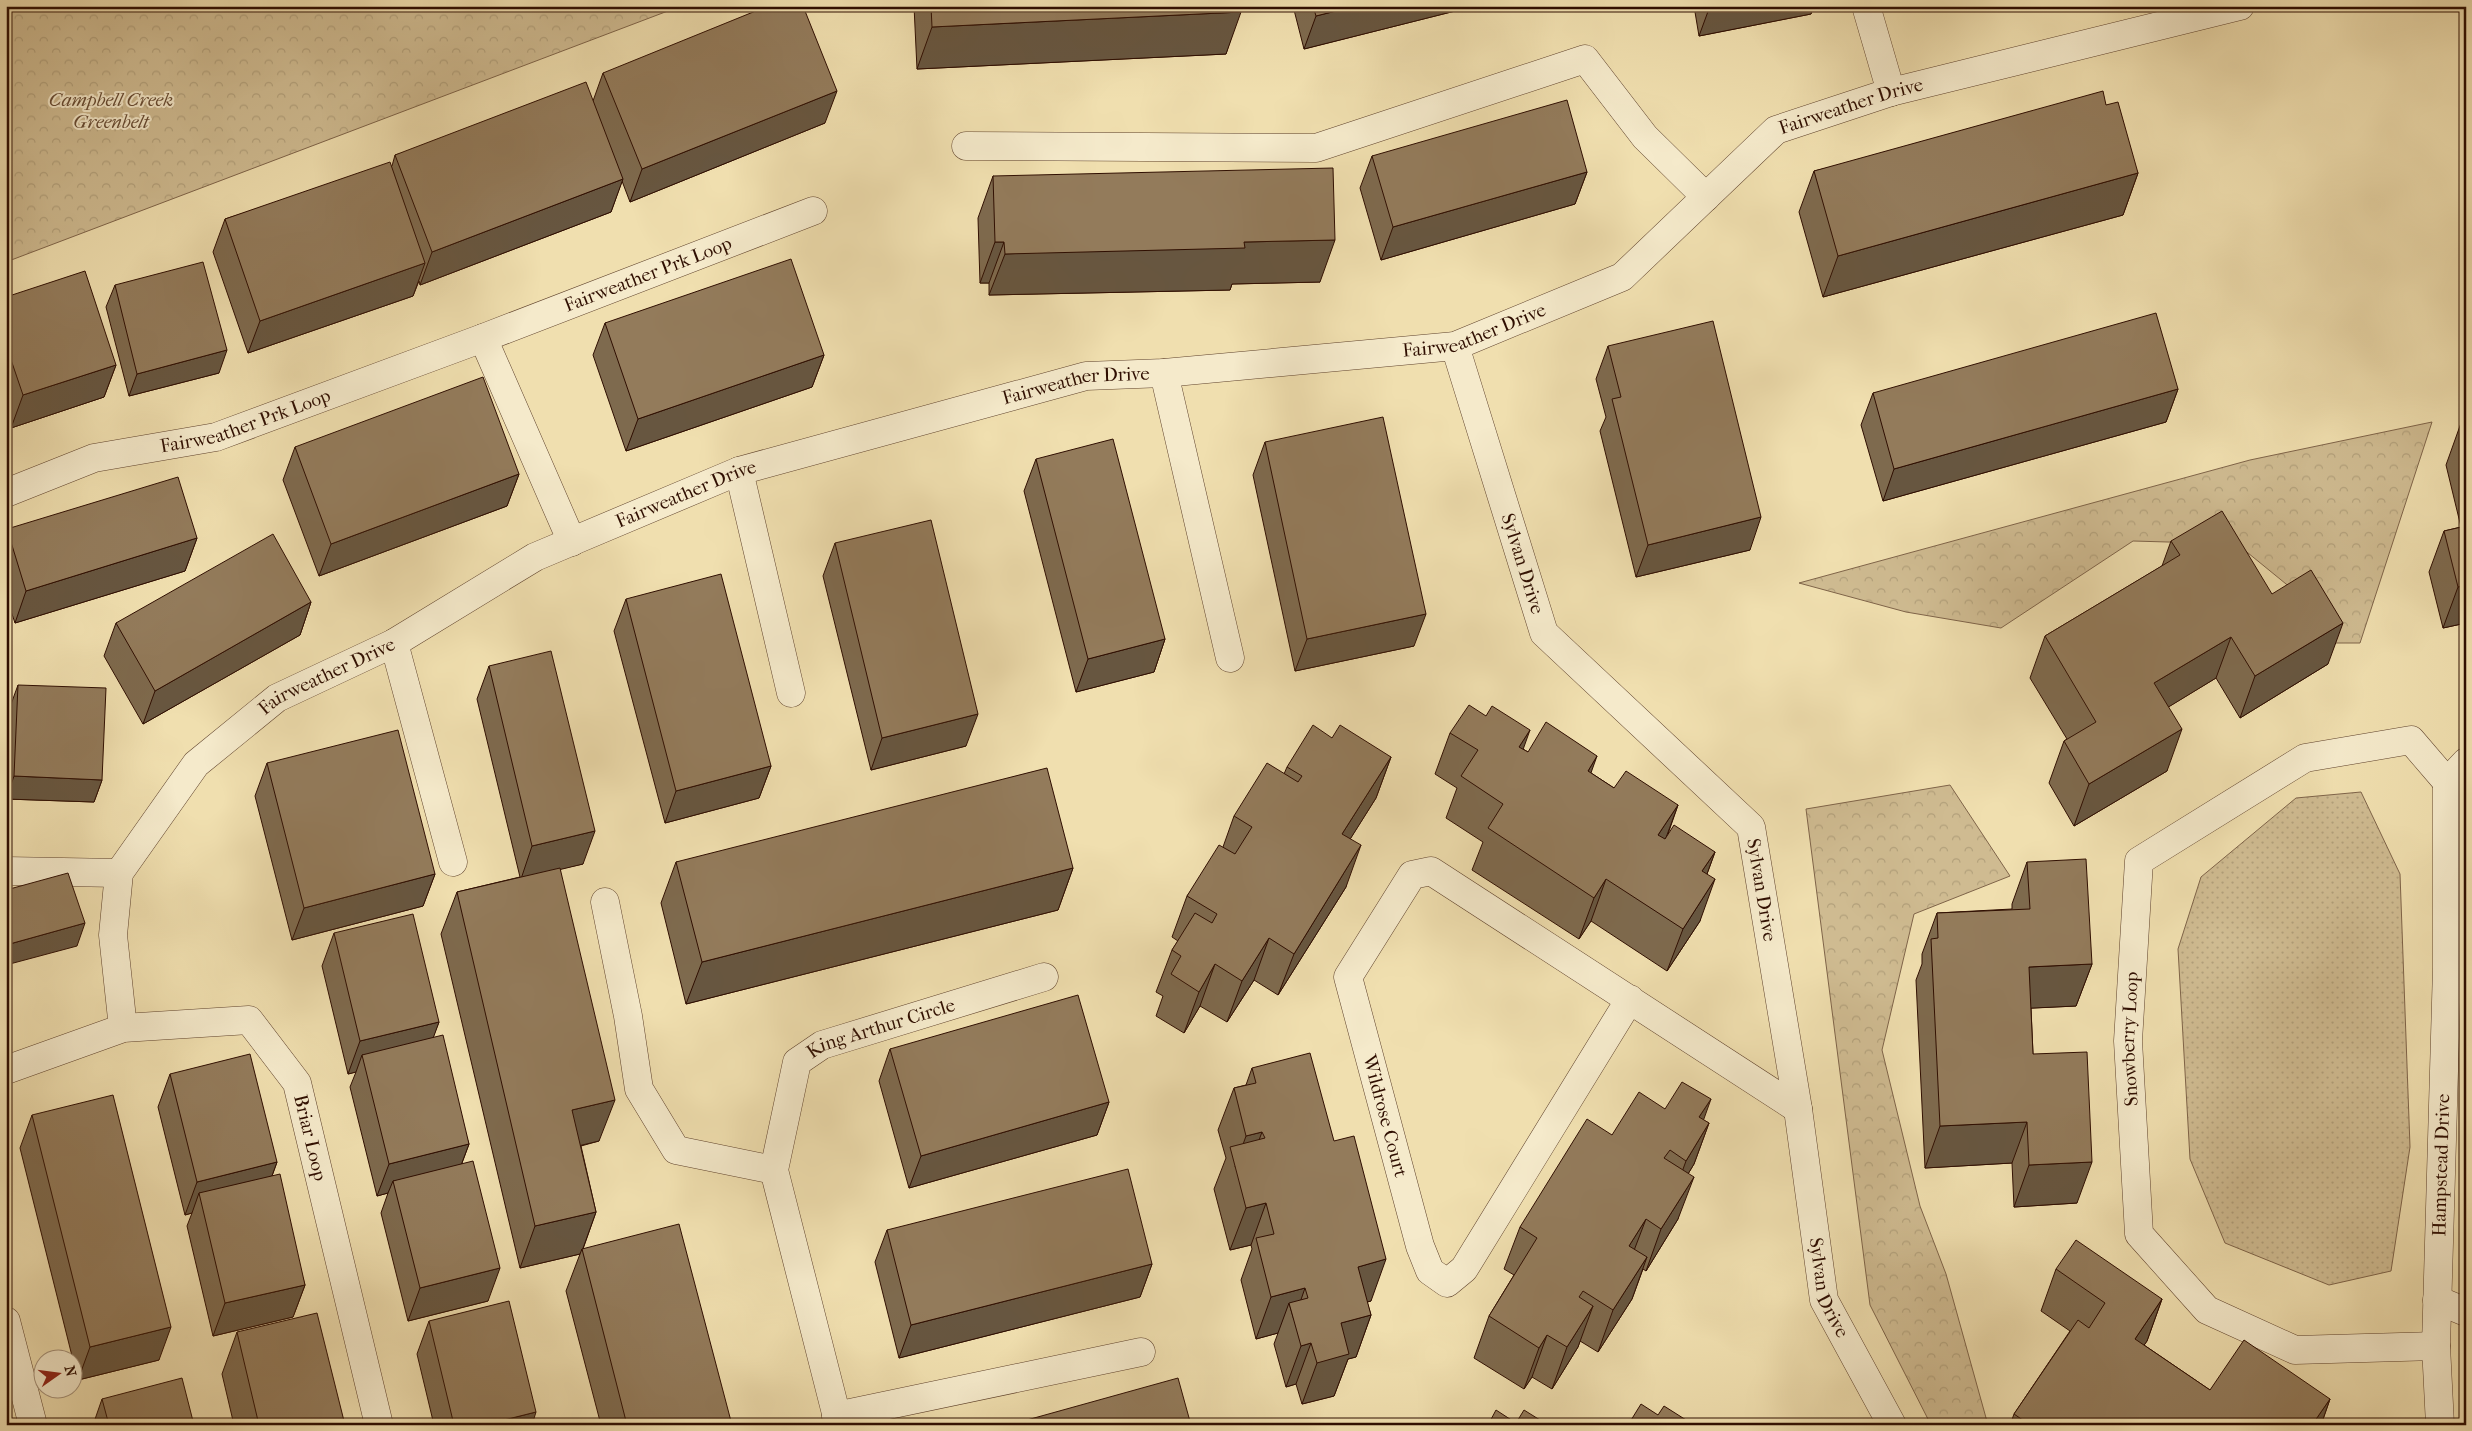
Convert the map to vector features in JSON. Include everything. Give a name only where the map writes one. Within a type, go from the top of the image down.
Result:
[{"type":"street","points":[[1866,6],[1891,92]]},
{"type":"street","name":"Fairweather Drive","points":[[123,1028],[113,935],[119,873],[196,764],[277,698],[394,643],[535,557],[738,472],[1086,376],[1164,373],[1456,346],[1622,277],[1776,130],[1891,92],[2117,38],[2240,6]]},
{"type":"street","points":[[966,146],[1316,148],[1585,59],[1645,137],[1706,196]]},
{"type":"street","name":"Fairweather Prk Loop","points":[[6,492],[94,458],[216,437],[483,338],[814,211]]},
{"type":"street","points":[[483,338],[572,542]]},
{"type":"street","name":"Sylvan Drive","points":[[1456,346],[1544,633],[1750,827],[1798,1109],[1824,1300],[1892,1425]]},
{"type":"street","points":[[1164,373],[1230,658]]},
{"type":"street","points":[[738,472],[792,693]]},
{"type":"street","points":[[394,643],[454,862]]},
{"type":"street","name":"Snowberry Loop","points":[[2436,1346],[2295,1350],[2207,1310],[2138,1234],[2128,1041],[2138,861],[2305,758],[2411,740],[2447,782]]},
{"type":"street","points":[[2447,782],[2466,762]]},
{"type":"street","name":"Hampstead Drive","points":[[2440,1425],[2436,1346],[2447,968],[2447,782]]},
{"type":"street","points":[[6,871],[119,873]]},
{"type":"street","name":"Wildrose Court","points":[[1630,999],[1464,1269],[1447,1283],[1430,1272],[1420,1246],[1348,977],[1412,875],[1431,872],[1630,999],[1798,1109]]},
{"type":"street","points":[[605,902],[628,1016],[640,1089],[676,1150],[774,1170]]},
{"type":"street","name":"King Arthur Circle","points":[[1044,977],[822,1044],[797,1062],[774,1170],[837,1420],[1141,1352]]},
{"type":"street","name":"Briar Loop","points":[[6,1070],[123,1028],[249,1020],[297,1083],[379,1425]]},
{"type":"street","points":[[2437,1300],[2466,1312]]},
{"type":"street","points":[[6,1321],[32,1425]]},
{"type":"green space","name":"Campbell Creek Greenbelt","points":[[6,6],[681,6],[6,262]]},
{"type":"green space","points":[[2432,422],[2360,643],[2315,643],[2302,597],[2237,544],[2133,541],[2001,628],[1906,612],[1799,583],[2250,460]]},
{"type":"green space","points":[[1950,785],[2010,876],[1914,914],[1882,1050],[1920,1206],[1946,1274],[1988,1425],[1931,1425],[1870,1305],[1806,809]]},
{"type":"green space","points":[[2361,792],[2400,874],[2410,1147],[2391,1271],[2329,1285],[2225,1243],[2190,1159],[2178,949],[2201,877],[2296,798]]},
{"type":"building","points":[[768,6],[803,6],[837,91],[642,169],[603,73]]},
{"type":"building","points":[[931,6],[1241,6],[1241,12],[932,27]]},
{"type":"building","points":[[1313,6],[1356,6],[1316,16]]},
{"type":"building","points":[[586,82],[623,179],[432,252],[395,155]]},
{"type":"building","points":[[2103,91],[2106,105],[2118,102],[2138,173],[1838,256],[1814,171]]},
{"type":"building","points":[[1567,100],[1587,172],[1393,227],[1372,156]]},
{"type":"building","points":[[390,162],[425,263],[260,321],[225,219]]},
{"type":"building","points":[[1333,168],[1335,240],[1244,242],[1245,248],[1005,254],[1004,242],[995,242],[993,176]]},
{"type":"building","points":[[791,259],[824,355],[638,419],[605,323]]},
{"type":"building","points":[[203,262],[227,350],[137,374],[115,285]]},
{"type":"building","points":[[85,271],[116,365],[23,395],[6,345],[6,297]]},
{"type":"building","points":[[2156,313],[2178,389],[1894,469],[1873,393]]},
{"type":"building","points":[[1713,321],[1761,517],[1648,545],[1612,399],[1621,397],[1608,346]]},
{"type":"building","points":[[483,377],[519,474],[331,544],[295,447]]},
{"type":"building","points":[[6,386],[10,396],[6,398]]},
{"type":"building","points":[[1383,417],[1426,614],[1307,639],[1265,442]]},
{"type":"building","points":[[2466,422],[2466,443],[2461,423]]},
{"type":"building","points":[[1113,439],[1165,639],[1088,659],[1036,459]]},
{"type":"building","points":[[178,477],[197,538],[26,591],[7,529]]},
{"type":"building","points":[[2222,511],[2272,594],[2311,570],[2343,623],[2255,676],[2231,637],[2154,683],[2182,729],[2089,784],[2064,741],[2096,722],[2045,636],[2180,555],[2171,541]]},
{"type":"building","points":[[931,520],[978,714],[882,738],[835,543]]},
{"type":"building","points":[[2466,526],[2466,585],[2458,587],[2444,531]]},
{"type":"building","points":[[273,534],[311,602],[155,691],[116,623]]},
{"type":"building","points":[[721,574],[771,766],[676,791],[626,599]]},
{"type":"building","points":[[551,651],[595,831],[532,846],[489,666]]},
{"type":"building","points":[[18,685],[106,688],[102,780],[14,776]]},
{"type":"building","points":[[1469,705],[1486,716],[1492,706],[1530,730],[1519,747],[1528,752],[1546,722],[1597,756],[1588,771],[1614,788],[1626,771],[1678,805],[1658,835],[1665,839],[1674,825],[1715,852],[1702,871],[1715,879],[1683,929],[1606,879],[1594,898],[1488,828],[1503,804],[1461,776],[1478,750],[1450,733]]},
{"type":"building","points":[[1313,725],[1332,738],[1340,725],[1391,757],[1342,834],[1361,845],[1294,954],[1269,938],[1242,981],[1215,964],[1199,992],[1171,974],[1181,956],[1172,950],[1195,913],[1212,923],[1217,914],[1187,896],[1219,845],[1235,854],[1252,827],[1234,816],[1267,763],[1298,782],[1302,776],[1287,767]]},
{"type":"building","points":[[398,730],[435,874],[304,908],[267,763]]},
{"type":"building","points":[[1047,768],[1073,868],[702,962],[676,862]]},
{"type":"building","points":[[2086,859],[2092,964],[2029,967],[2033,1054],[2087,1052],[2092,1162],[2029,1165],[2027,1122],[1940,1126],[1931,939],[1938,938],[1937,913],[2030,909],[2027,862]]},
{"type":"building","points":[[560,868],[615,1100],[572,1110],[596,1212],[535,1226],[457,892]]},
{"type":"building","points":[[68,873],[85,923],[6,945],[6,890]]},
{"type":"building","points":[[413,914],[439,1022],[360,1041],[334,933]]},
{"type":"building","points":[[1078,995],[1109,1102],[921,1156],[890,1049]]},
{"type":"building","points":[[443,1035],[469,1144],[389,1164],[362,1055]]},
{"type":"building","points":[[1310,1053],[1334,1141],[1354,1136],[1386,1259],[1358,1267],[1371,1315],[1341,1323],[1349,1354],[1317,1363],[1311,1343],[1301,1346],[1289,1303],[1308,1298],[1305,1288],[1271,1297],[1256,1238],[1274,1234],[1266,1203],[1246,1208],[1230,1147],[1265,1138],[1262,1132],[1246,1136],[1234,1088],[1256,1083],[1252,1068]]},
{"type":"building","points":[[250,1054],[277,1162],[197,1182],[170,1074]]},
{"type":"building","points":[[1682,1082],[1711,1099],[1699,1117],[1709,1123],[1686,1161],[1670,1150],[1664,1158],[1694,1177],[1661,1229],[1646,1219],[1629,1246],[1647,1257],[1613,1310],[1583,1291],[1579,1297],[1593,1306],[1567,1347],[1547,1335],[1539,1348],[1489,1316],[1537,1238],[1520,1227],[1587,1119],[1612,1135],[1639,1092],[1665,1109]]},
{"type":"building","points":[[113,1095],[171,1327],[90,1347],[32,1115]]},
{"type":"building","points":[[473,1161],[500,1268],[420,1288],[393,1181]]},
{"type":"building","points":[[1128,1169],[1152,1264],[911,1325],[887,1230]]},
{"type":"building","points":[[280,1174],[305,1285],[225,1303],[199,1193]]},
{"type":"building","points":[[679,1224],[732,1425],[627,1425],[582,1249]]},
{"type":"building","points":[[2076,1240],[2162,1299],[2135,1339],[2210,1390],[2244,1340],[2330,1399],[2312,1425],[2030,1425],[2014,1414],[2078,1320],[2089,1328],[2105,1303],[2056,1269]]},
{"type":"building","points":[[509,1301],[536,1412],[484,1425],[454,1425],[429,1321]]},
{"type":"building","points":[[317,1313],[345,1425],[259,1425],[237,1332]]},
{"type":"building","points":[[182,1378],[194,1425],[109,1425],[102,1399]]},
{"type":"building","points":[[1178,1378],[1191,1425],[1009,1425]]},
{"type":"building","points":[[1641,1404],[1658,1415],[1664,1406],[1694,1425],[1628,1425]]},
{"type":"building","points":[[1496,1410],[1516,1423],[1524,1410],[1548,1425],[1488,1425]]}]
